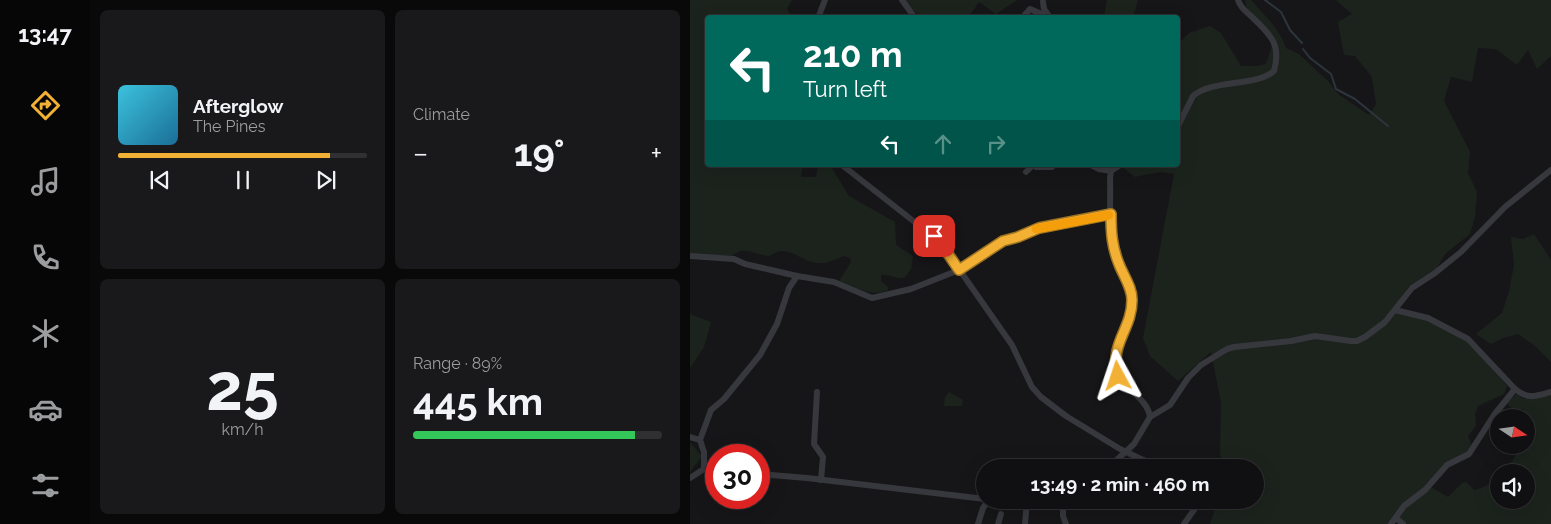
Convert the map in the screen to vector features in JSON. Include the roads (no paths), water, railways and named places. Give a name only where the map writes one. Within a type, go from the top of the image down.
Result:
[{"type":"street","points":[[819,15],[825,0]]},
{"type":"street","points":[[902,0],[913,15]]},
{"type":"street","points":[[1180,122],[1196,93],[1265,77],[1274,71],[1277,56],[1276,46],[1267,32],[1240,7],[1238,0]]},
{"type":"street","points":[[1043,2],[1044,9],[1049,15]]},
{"type":"street","points":[[1025,15],[1030,9],[1046,15]]},
{"type":"street","points":[[845,167],[940,242],[1012,345],[1036,392],[1066,416],[1141,459]]},
{"type":"street","points":[[1026,172],[1031,167]]},
{"type":"street","points":[[1035,167],[1052,167]]},
{"type":"street","points":[[1094,167],[1111,171],[1117,167]]},
{"type":"street","points":[[1118,459],[1138,439],[1150,417],[1170,405],[1188,378],[1202,365],[1227,349],[1315,336],[1358,341],[1385,322],[1412,288],[1435,273],[1461,252],[1505,207],[1551,170]]},
{"type":"street","points":[[1111,171],[1111,236],[1113,249],[1121,270],[1131,288],[1132,298],[1130,316],[1116,352],[1116,368],[1122,380],[1146,405],[1150,417]]},
{"type":"street","points":[[690,256],[734,259],[745,264],[797,276],[834,282],[872,298],[911,289],[959,270],[1003,241],[1039,228],[1111,214]]},
{"type":"street","points":[[690,478],[704,469],[704,452],[700,440],[711,410],[724,399],[760,355],[777,324],[789,288],[797,276]]},
{"type":"street","points":[[1395,310],[1428,318],[1468,339],[1515,390],[1527,397],[1551,392]]},
{"type":"street","points":[[1392,524],[1404,506],[1425,490],[1447,465],[1470,454],[1494,415],[1515,390]]},
{"type":"street","points":[[817,392],[814,444],[823,457],[821,480]]},
{"type":"street","points":[[690,436],[700,440]]},
{"type":"street","points":[[770,475],[976,498]]},
{"type":"street","points":[[978,524],[983,509]]},
{"type":"street","points":[[1025,524],[1026,509]]},
{"type":"street","points":[[1063,509],[1066,524]]},
{"type":"street","points":[[1184,524],[1195,509]]},
{"type":"street","points":[[998,524],[1000,514]]},
{"type":"street","points":[[1396,518],[1403,524]]},
{"type":"waterway","points":[[1265,0],[1281,12],[1290,30],[1302,43]]},
{"type":"waterway","points":[[1303,49],[1310,58],[1331,74],[1336,89],[1355,99],[1388,126]]}]
